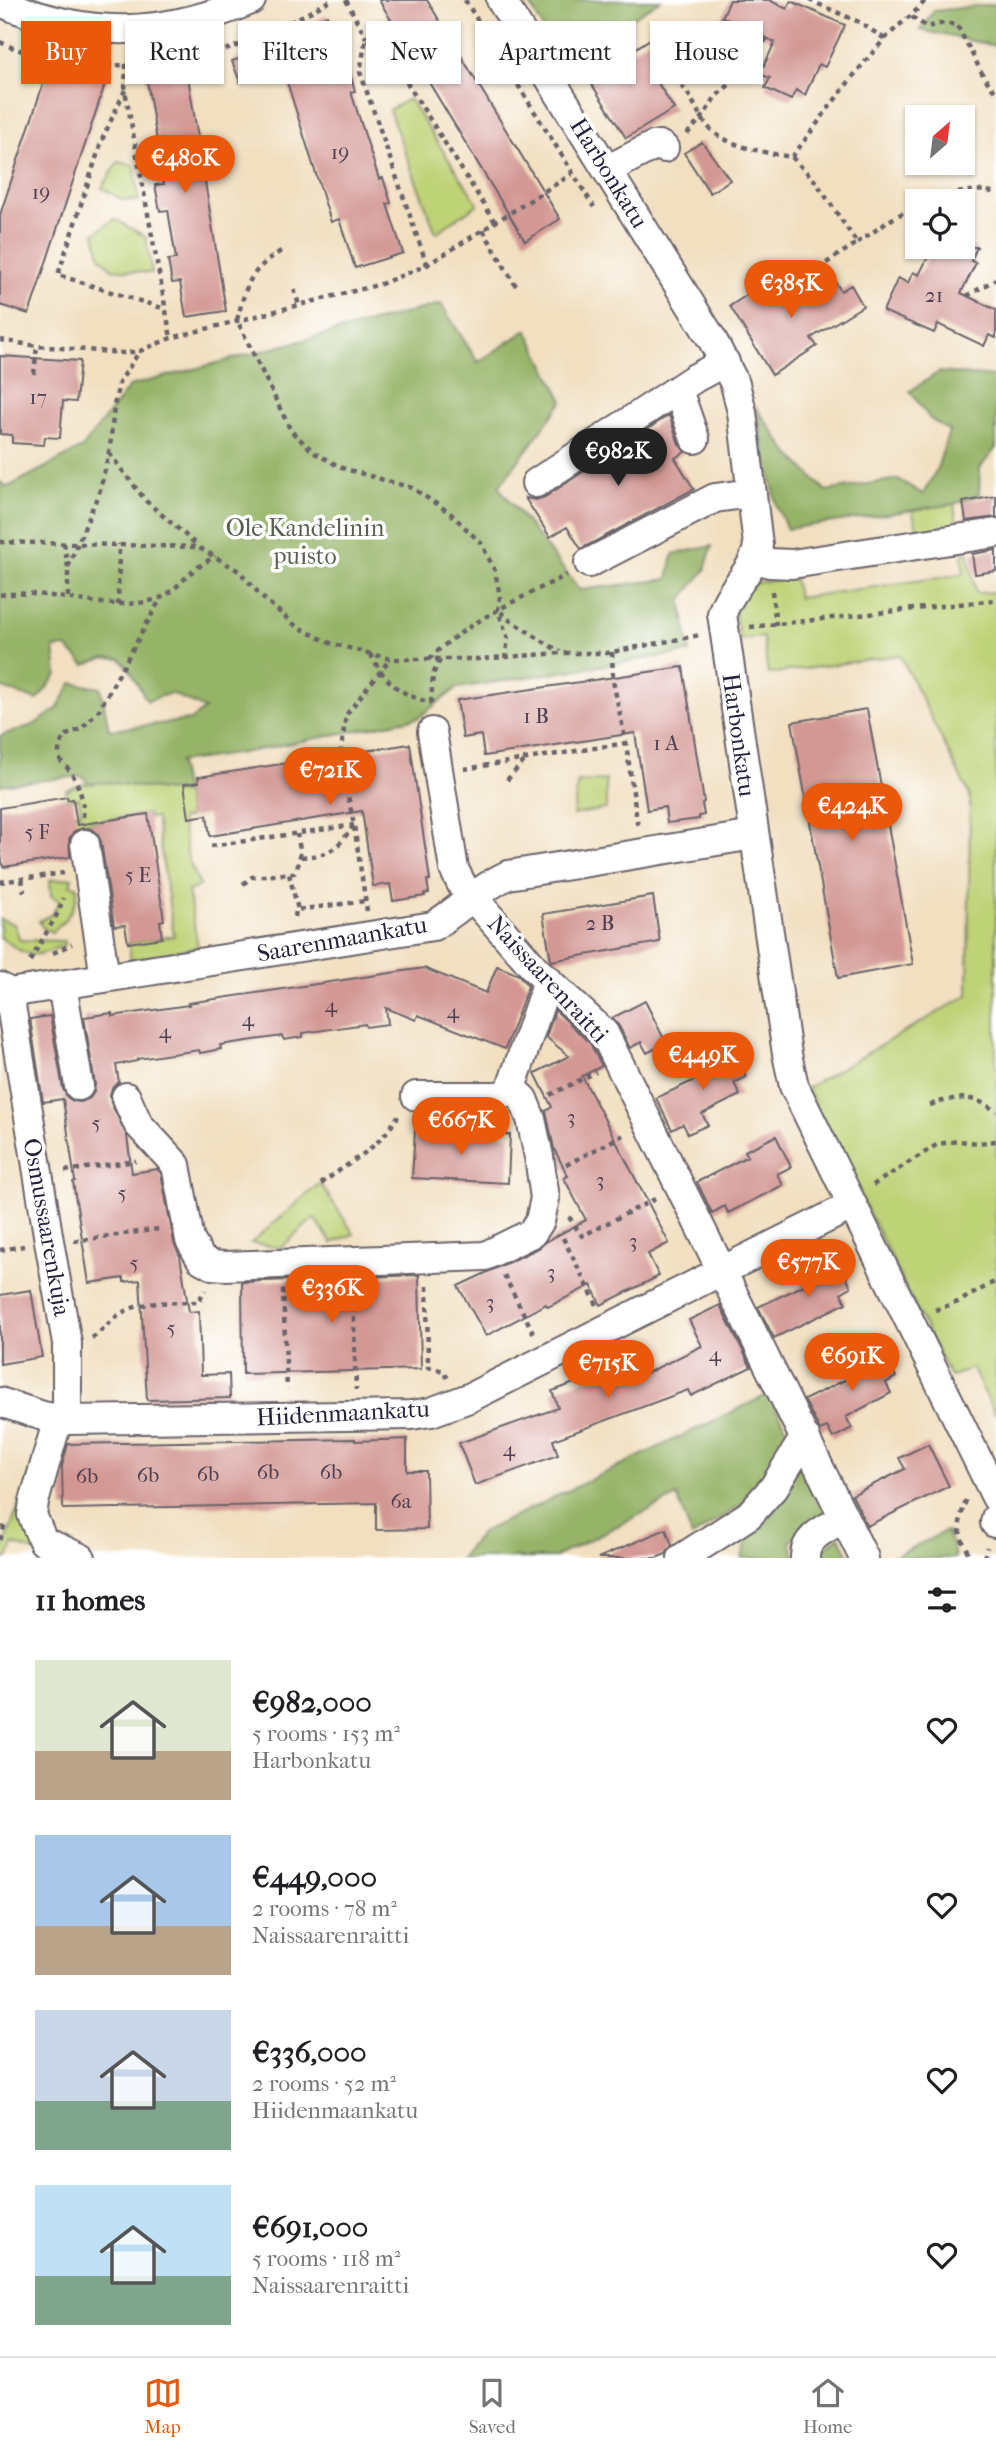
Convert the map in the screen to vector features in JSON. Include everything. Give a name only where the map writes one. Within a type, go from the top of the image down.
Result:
[{"type":"street","points":[[0,2],[62,24],[96,29],[138,30],[178,25],[205,18],[251,0]]},
{"type":"street","name":"Harbonkatu","points":[[501,0],[726,362],[735,384],[742,412],[758,545],[755,557],[729,596],[722,614],[793,1086],[996,1497]]},
{"type":"street","points":[[607,170],[653,146],[664,148]]},
{"type":"street","points":[[536,483],[678,390],[726,362]]},
{"type":"street","points":[[678,390],[695,439]]},
{"type":"street","points":[[589,563],[715,498],[752,493]]},
{"type":"street","points":[[755,557],[769,563],[792,565],[996,533]]},
{"type":"street","name":"Naissaarenraitti","points":[[432,732],[454,869],[462,885],[548,980],[604,1033],[864,1558]]},
{"type":"street","name":"Saarenmaankatu","points":[[11,984],[62,985],[433,926],[491,883],[508,875],[754,835]]},
{"type":"street","points":[[78,862],[105,978]]},
{"type":"street","points":[[416,1096],[498,1096],[506,1093],[511,1088],[548,980]]},
{"type":"street","name":"Osmussaarenkuja","points":[[11,984],[38,1175],[68,1343],[63,1420],[34,1502],[32,1515],[43,1541],[81,1558]]},
{"type":"street","points":[[62,985],[79,1086]]},
{"type":"street","points":[[126,1097],[138,1124],[176,1165],[190,1240],[201,1259],[212,1265],[225,1266],[485,1256],[532,1233],[540,1221],[545,1198],[531,1119],[523,1099],[511,1088]]},
{"type":"street","name":"Hiidenmaankatu","points":[[0,1402],[63,1420],[411,1415],[430,1412],[469,1398],[851,1206]]},
{"type":"street","points":[[682,1558],[749,1515],[774,1487],[805,1437]]},
{"type":"street","points":[[805,1558],[804,1549],[811,1538],[844,1518]]},
{"type":"street","points":[[995,1523],[996,1518]]},
{"type":"path","points":[[346,0],[366,38],[360,72],[427,265]]},
{"type":"path","points":[[465,0],[601,218]]},
{"type":"path","points":[[808,0],[859,22],[885,38]]},
{"type":"path","points":[[792,158],[859,68],[885,38],[912,17],[926,0]]},
{"type":"path","points":[[912,17],[927,27],[944,23],[957,25],[984,77],[996,93]]},
{"type":"path","points":[[664,148],[687,134],[702,118],[716,96],[736,79],[767,38]]},
{"type":"path","points":[[125,84],[171,338]]},
{"type":"path","points":[[408,84],[495,222]]},
{"type":"path","points":[[681,84],[695,103],[706,126],[717,135],[738,145],[792,158],[816,182],[857,243]]},
{"type":"path","points":[[125,89],[102,140],[58,275],[165,309]]},
{"type":"path","points":[[0,340],[37,346],[124,353],[140,351],[171,338],[381,284],[427,265],[572,174]]},
{"type":"path","points":[[975,191],[996,193]]},
{"type":"path","points":[[798,302],[799,281],[905,212]]},
{"type":"path","points":[[483,230],[516,286]]},
{"type":"path","points":[[281,251],[261,264],[253,276],[237,320],[291,431],[315,453],[342,468],[412,488],[450,513],[481,543],[495,571],[500,596],[498,610],[508,639],[505,658]]},
{"type":"path","points":[[967,296],[996,279]]},
{"type":"path","points":[[294,289],[299,305]]},
{"type":"path","points":[[34,374],[37,346]]},
{"type":"path","points":[[68,567],[100,490],[109,453],[119,383],[140,351]]},
{"type":"path","points":[[109,453],[146,501],[198,547],[239,571],[263,598],[296,626],[330,643],[390,659],[505,658],[612,652],[699,635],[697,622]]},
{"type":"path","points":[[0,542],[198,547]]},
{"type":"path","points":[[64,543],[68,567],[68,597]]},
{"type":"path","points":[[118,605],[119,544]]},
{"type":"path","points":[[0,596],[14,593],[68,597],[118,605],[161,598],[215,556]]},
{"type":"path","points":[[429,660],[450,639],[498,610],[589,563]]},
{"type":"path","points":[[62,881],[78,862],[84,815],[83,803],[71,772],[60,758],[59,747],[64,736],[81,729],[100,710],[161,598]]},
{"type":"path","points":[[745,628],[996,600]]},
{"type":"path","points":[[498,610],[508,620],[561,653]]},
{"type":"path","points":[[612,652],[612,681],[626,743],[641,853]]},
{"type":"path","points":[[370,654],[386,681],[406,695],[431,703]]},
{"type":"path","points":[[370,936],[354,825],[340,757],[346,715],[390,659]]},
{"type":"path","points":[[432,732],[433,674],[440,660]]},
{"type":"path","points":[[439,773],[626,743]]},
{"type":"path","points":[[507,780],[527,759]]},
{"type":"path","points":[[211,846],[354,825]]},
{"type":"path","points":[[301,857],[332,852],[354,825]]},
{"type":"path","points":[[243,884],[253,877],[294,873],[301,857],[297,834]]},
{"type":"path","points":[[0,882],[22,879],[78,862]]},
{"type":"path","points":[[289,874],[298,910],[295,917]]},
{"type":"path","points":[[22,879],[24,892]]},
{"type":"path","points":[[11,984],[59,911],[64,889]]},
{"type":"path","points":[[298,910],[365,901]]},
{"type":"path","points":[[538,1101],[574,1083]]},
{"type":"path","points":[[321,1184],[373,1149],[390,1130],[410,1096],[416,1096]]},
{"type":"path","points":[[930,1105],[954,1097],[972,1099],[990,1106],[996,1112]]},
{"type":"path","points":[[568,1164],[622,1136]]},
{"type":"path","points":[[851,1206],[861,1193],[938,1144],[996,1141]]},
{"type":"path","points":[[38,1175],[127,1163]]},
{"type":"path","points":[[599,1227],[654,1200]]},
{"type":"path","points":[[49,1244],[140,1232]]},
{"type":"path","points":[[564,1240],[594,1298]]},
{"type":"path","points":[[502,1271],[531,1328]]},
{"type":"path","points":[[907,1318],[958,1302],[996,1280]]},
{"type":"path","points":[[68,1343],[92,1338],[105,1330],[119,1314],[136,1305],[198,1302]]},
{"type":"path","points":[[284,1308],[287,1382]]},
{"type":"path","points":[[427,1310],[428,1352]]},
{"type":"path","points":[[354,1311],[357,1416]]},
{"type":"green space","points":[[528,0],[661,0],[627,21],[539,21]]},
{"type":"green space","points":[[996,4],[996,46],[920,30],[934,11]]},
{"type":"green space","points":[[409,99],[478,204],[436,233],[389,110]]},
{"type":"green space","points":[[118,162],[134,165],[139,201],[123,200],[102,188]]},
{"type":"green space","points":[[115,219],[146,237],[152,273],[112,269],[100,256],[95,233]]},
{"type":"green space","name":"Ole Kandelinin puisto","points":[[441,304],[478,362],[527,330],[563,401],[499,487],[580,590],[668,579],[673,554],[712,546],[705,570],[681,600],[690,652],[457,688],[418,718],[242,753],[179,762],[185,793],[107,782],[89,784],[82,776],[0,785],[0,736],[33,725],[57,709],[72,683],[101,688],[109,730],[190,720],[205,709],[171,693],[147,701],[121,659],[104,658],[85,665],[66,647],[54,648],[57,675],[37,700],[0,687],[0,482],[8,487],[82,448],[130,386]]},
{"type":"green space","points":[[939,372],[996,377],[996,448],[980,468],[979,495],[954,504],[787,529],[777,507],[755,406],[788,452],[826,491],[898,479],[923,494],[937,469],[949,431],[930,419],[910,391]]},
{"type":"green space","points":[[954,504],[957,525],[918,531],[912,510]]},
{"type":"green space","points":[[968,552],[976,593],[996,592],[996,1415],[972,1368],[950,1377],[807,1088],[968,995],[970,796],[900,655],[768,674],[763,637],[739,640],[735,612],[751,584],[794,577],[798,598],[964,574],[962,556]]},
{"type":"green space","points":[[606,780],[606,809],[573,815],[578,782]]},
{"type":"green space","points":[[107,782],[185,793],[189,818],[181,819],[188,858],[200,886],[188,891],[198,947],[131,960],[128,943],[174,936],[156,818],[149,818],[148,814],[72,824],[70,814],[81,813],[79,798],[68,800],[66,790],[83,784]]},
{"type":"green space","points":[[72,878],[70,885],[77,886],[77,893],[70,912],[52,932],[43,928],[39,921],[51,915],[60,901],[51,896],[50,880]]},
{"type":"green space","points":[[0,919],[14,924],[20,940],[64,941],[64,945],[44,953],[24,952],[0,937]]},
{"type":"green space","points":[[320,1183],[354,1234],[332,1243],[314,1218],[281,1248],[251,1243]]},
{"type":"green space","points":[[769,1394],[792,1439],[761,1492],[692,1537],[677,1496],[553,1558],[460,1558],[482,1532]]},
{"type":"green space","points":[[44,1434],[23,1505],[54,1558],[13,1544],[8,1558],[0,1558]]},
{"type":"green space","points":[[802,1461],[828,1514],[790,1542],[796,1558],[742,1558],[754,1517]]},
{"type":"green space","points":[[946,1531],[955,1558],[891,1558]]},
{"type":"green space","points":[[839,1536],[850,1558],[818,1558],[820,1552]]},
{"type":"building","points":[[379,0],[427,0],[440,21],[392,21]]},
{"type":"building","points":[[730,0],[769,0],[787,9],[791,1],[845,25],[825,67],[819,64],[805,95],[796,90],[791,100],[765,88],[770,78],[763,75],[763,68],[775,42],[763,36],[763,21],[730,21],[722,17]]},
{"type":"building","points":[[327,15],[329,21],[316,21]]},
{"type":"building","points":[[650,39],[650,84],[658,84],[674,109],[626,138],[592,84],[636,84],[636,48]]},
{"type":"building","points":[[461,56],[475,79],[475,84],[478,84],[560,219],[525,241],[430,84],[461,84]]},
{"type":"building","points":[[238,59],[238,77],[232,61]]},
{"type":"building","points":[[352,81],[355,91],[351,92],[379,179],[383,178],[391,203],[387,204],[403,253],[355,268],[339,219],[331,222],[288,84],[352,84]]},
{"type":"building","points":[[43,84],[105,84],[29,314],[0,305],[0,215]]},
{"type":"building","points":[[147,84],[189,84],[226,311],[186,317],[180,282],[172,283],[168,260],[176,259],[168,210],[160,211],[155,185],[164,184]]},
{"type":"building","points":[[702,142],[730,180],[710,193],[684,153]]},
{"type":"building","points":[[927,259],[972,259],[976,263],[961,293],[996,310],[996,338],[989,335],[984,346],[938,324],[934,333],[883,311],[898,278],[908,283],[913,272],[919,275]]},
{"type":"building","points":[[776,276],[794,304],[834,280],[841,291],[851,285],[863,306],[811,338],[817,346],[772,375],[730,306]]},
{"type":"building","points":[[0,356],[80,361],[76,402],[63,401],[60,438],[45,437],[44,445],[12,443],[12,435],[0,434]]},
{"type":"building","points":[[669,415],[679,444],[685,452],[675,458],[694,489],[581,549],[567,527],[550,537],[525,498],[536,500],[545,497]]},
{"type":"building","points":[[996,496],[996,517],[966,521],[963,502]]},
{"type":"building","points":[[996,550],[996,571],[975,574],[972,554]]},
{"type":"building","points":[[683,667],[704,802],[704,815],[699,816],[699,819],[667,823],[665,807],[647,810],[635,733],[484,756],[481,735],[463,738],[457,700]]},
{"type":"building","points":[[867,709],[913,964],[838,978],[792,722]]},
{"type":"building","points":[[410,744],[430,880],[427,880],[429,893],[424,894],[425,896],[393,901],[390,884],[373,886],[362,811],[210,836],[207,815],[189,818],[184,784],[199,782],[198,777]]},
{"type":"building","points":[[67,797],[68,800],[73,799],[77,825],[148,814],[164,920],[160,921],[162,938],[128,943],[125,925],[114,926],[101,842],[92,829],[74,831],[69,839],[70,857],[3,867],[0,850],[0,808]]},
{"type":"building","points":[[653,896],[660,942],[551,961],[543,914]]},
{"type":"building","points":[[497,966],[519,975],[528,986],[505,1049],[418,1015],[416,1020],[386,1008],[388,1024],[366,1027],[365,1024],[303,1033],[303,1037],[284,1040],[282,1036],[220,1045],[221,1049],[137,1059],[116,1065],[119,1082],[112,1088],[111,1103],[127,1136],[132,1173],[157,1169],[161,1173],[174,1243],[180,1256],[189,1312],[199,1311],[201,1375],[229,1374],[230,1398],[147,1400],[140,1280],[124,1282],[124,1278],[89,1283],[63,1099],[43,1102],[30,1019],[50,1016],[63,1089],[67,1097],[81,1102],[90,1098],[95,1084],[84,1017],[112,1013],[112,1016],[189,1005],[188,1003],[424,968],[486,993]]},
{"type":"building","points":[[645,1001],[666,1043],[647,1053],[641,1042],[630,1048],[612,1018]]},
{"type":"building","points":[[555,1010],[590,1043],[602,1066],[582,1076],[669,1243],[648,1254],[659,1276],[601,1305],[591,1285],[548,1307],[546,1304],[486,1336],[458,1286],[539,1248],[586,1220],[564,1178],[568,1176],[554,1149],[546,1111],[552,1107],[535,1073],[569,1056],[546,1037]]},
{"type":"building","points":[[730,1046],[746,1077],[734,1083],[740,1095],[702,1114],[708,1125],[688,1134],[683,1124],[672,1130],[656,1098],[706,1075],[699,1062]]},
{"type":"building","points":[[415,1130],[510,1135],[508,1183],[412,1178]]},
{"type":"building","points":[[776,1136],[791,1167],[777,1174],[783,1185],[728,1213],[725,1206],[712,1213],[697,1182],[748,1156],[745,1151]]},
{"type":"building","points":[[836,1256],[851,1287],[841,1293],[846,1303],[774,1338],[758,1307],[813,1281],[808,1270]]},
{"type":"building","points":[[419,1275],[421,1369],[243,1374],[242,1282]]},
{"type":"building","points":[[31,1290],[42,1357],[0,1364],[0,1295]]},
{"type":"building","points":[[720,1305],[751,1367],[691,1396],[688,1390],[553,1440],[558,1455],[475,1485],[459,1443],[558,1408],[552,1391],[637,1360],[643,1375],[702,1346],[689,1320]]},
{"type":"building","points":[[880,1346],[896,1377],[886,1383],[891,1393],[846,1417],[852,1428],[833,1438],[827,1427],[820,1430],[804,1400],[859,1373],[852,1361]]},
{"type":"building","points":[[407,1439],[407,1471],[426,1471],[427,1529],[376,1530],[376,1503],[63,1509],[62,1466],[68,1444]]},
{"type":"building","points":[[928,1444],[949,1486],[867,1526],[852,1495],[905,1469],[899,1458]]},
{"type":"building","points":[[666,1529],[672,1545],[666,1554],[656,1558],[598,1558]]}]
